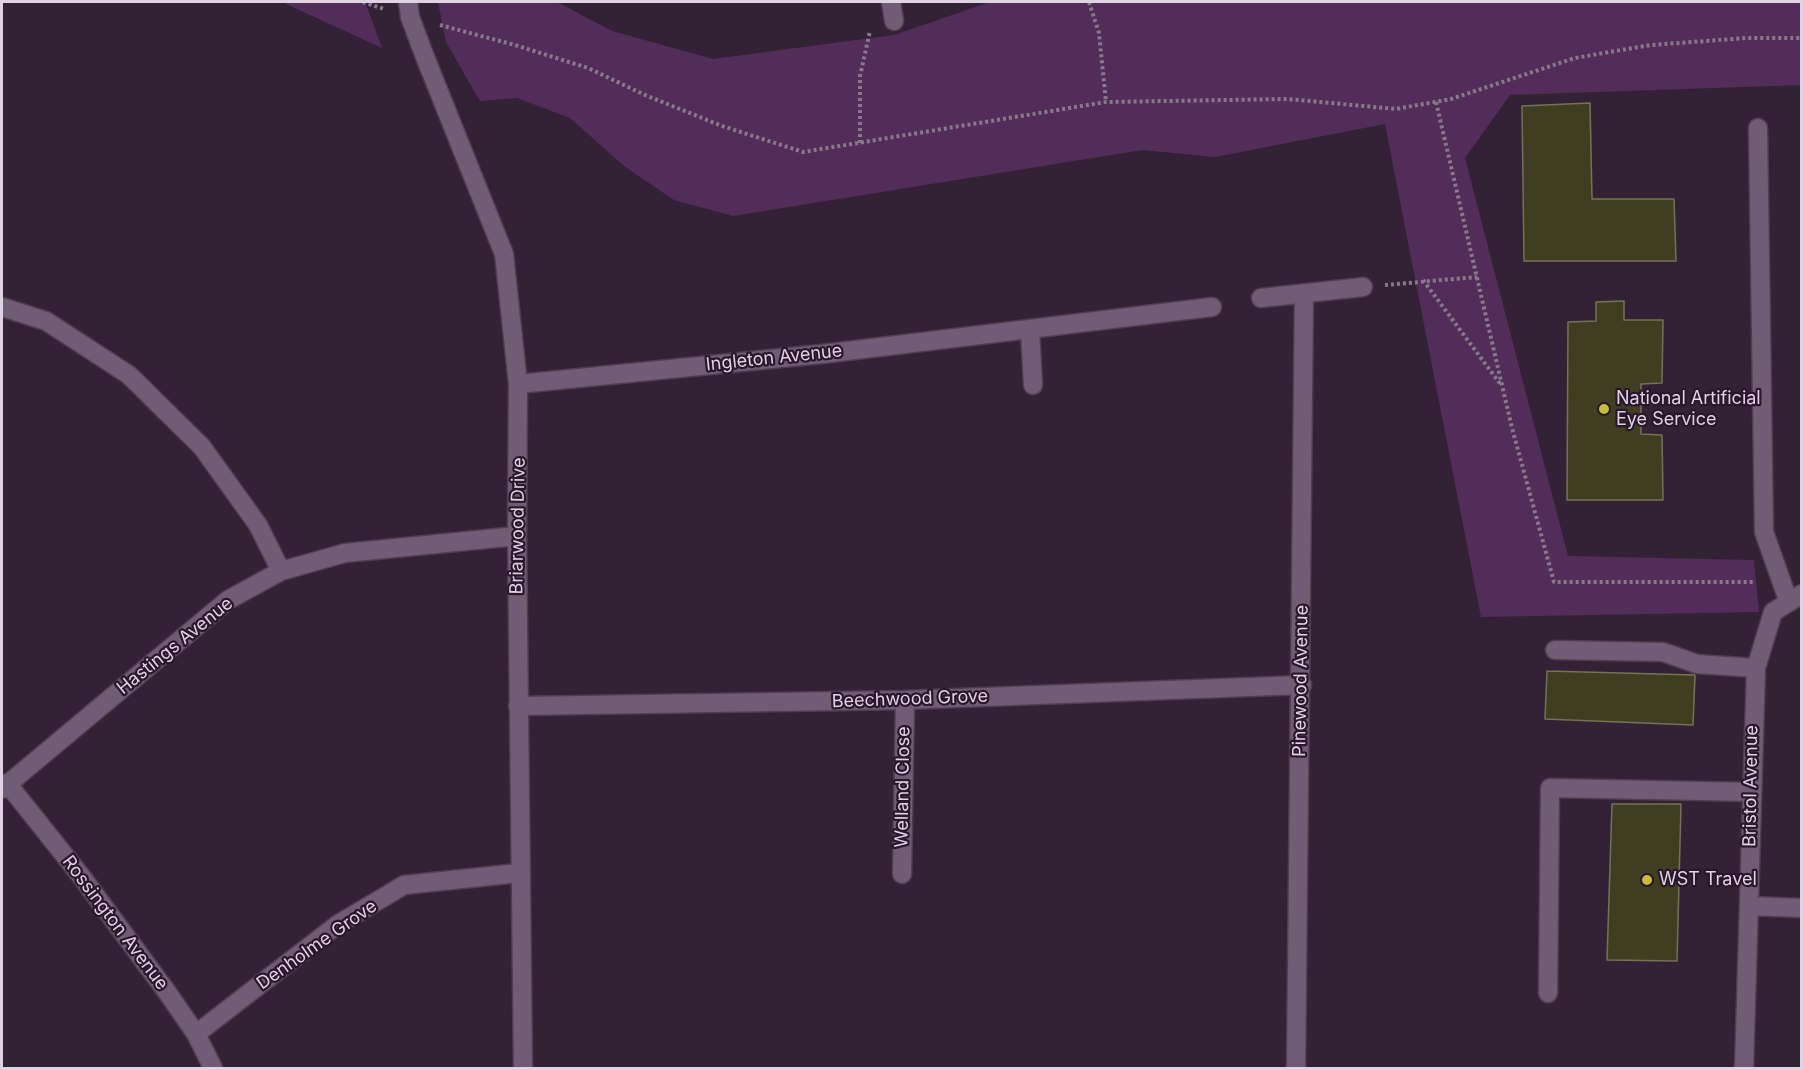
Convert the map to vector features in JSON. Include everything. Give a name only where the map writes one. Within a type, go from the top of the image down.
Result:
[{"type":"street","points":[[891,2],[894,21]]},
{"type":"street","name":"Briarwood Drive","points":[[409,9],[504,254],[518,384],[519,873],[523,1068]]},
{"type":"street","points":[[1758,128],[1764,532],[1795,597],[1773,612]]},
{"type":"street","points":[[1261,298],[1363,287]]},
{"type":"street","name":"Pinewood Avenue","points":[[1296,1068],[1302,685],[1304,294]]},
{"type":"street","points":[[2,307],[46,321],[129,375],[202,447],[258,525],[281,571]]},
{"type":"street","name":"Ingleton Avenue","points":[[518,384],[1030,330],[1212,307]]},
{"type":"street","points":[[1030,330],[1033,385]]},
{"type":"street","name":"Hastings Avenue","points":[[4,786],[228,600],[281,571],[345,553],[517,536]]},
{"type":"street","name":"Bristol Avenue","points":[[1744,1068],[1756,668],[1773,612]]},
{"type":"street","points":[[1555,650],[1663,652],[1697,664],[1756,668]]},
{"type":"street","name":"Beechwood Grove","points":[[519,706],[904,700],[1302,685]]},
{"type":"street","name":"Welland Close","points":[[902,874],[904,700]]},
{"type":"street","name":"Rossington Avenue","points":[[4,786],[81,876],[196,1034],[213,1068]]},
{"type":"street","points":[[1548,993],[1550,788],[1751,792]]},
{"type":"street","name":"Denholme Grove","points":[[196,1034],[337,925],[404,885],[519,873]]},
{"type":"street","points":[[1749,906],[1802,908]]},
{"type":"path","points":[[363,2],[409,9],[588,68],[645,95],[722,126],[803,152],[1106,102],[1288,99],[1396,109],[1436,102],[1575,58],[1597,54],[1651,45],[1747,38],[1802,38]]},
{"type":"path","points":[[1089,2],[1099,33],[1106,102]]},
{"type":"path","points":[[860,143],[861,76],[871,26]]},
{"type":"path","points":[[1436,102],[1503,388],[1554,582],[1758,582],[1773,612]]},
{"type":"path","points":[[1416,281],[1477,277]]},
{"type":"path","points":[[1423,280],[1503,388]]},
{"type":"shaded area","points":[[282,2],[365,2],[382,48]]},
{"type":"shaded area","points":[[438,2],[557,2],[612,31],[713,59],[894,35],[990,2],[1801,2],[1801,85],[1510,95],[1465,158],[1568,556],[1754,560],[1759,612],[1481,617],[1385,124],[1215,157],[1142,150],[733,216],[674,200],[624,166],[570,118],[517,98],[480,101],[446,42]]},
{"type":"building","points":[[1590,103],[1592,199],[1674,199],[1676,261],[1524,261],[1522,106]]},
{"type":"building","name":"National Artificial Eye Service","points":[[1624,301],[1624,320],[1663,320],[1662,383],[1641,384],[1641,434],[1662,435],[1663,500],[1567,500],[1568,322],[1596,321],[1596,302]]},
{"type":"building","points":[[1547,671],[1695,675],[1693,725],[1545,719]]},
{"type":"building","points":[[1612,804],[1681,804],[1677,961],[1607,960]]},
{"type":"place","name":"National Artificial Eye Service","points":[[1604,409]]},
{"type":"place","name":"WST Travel","points":[[1647,880]]}]
